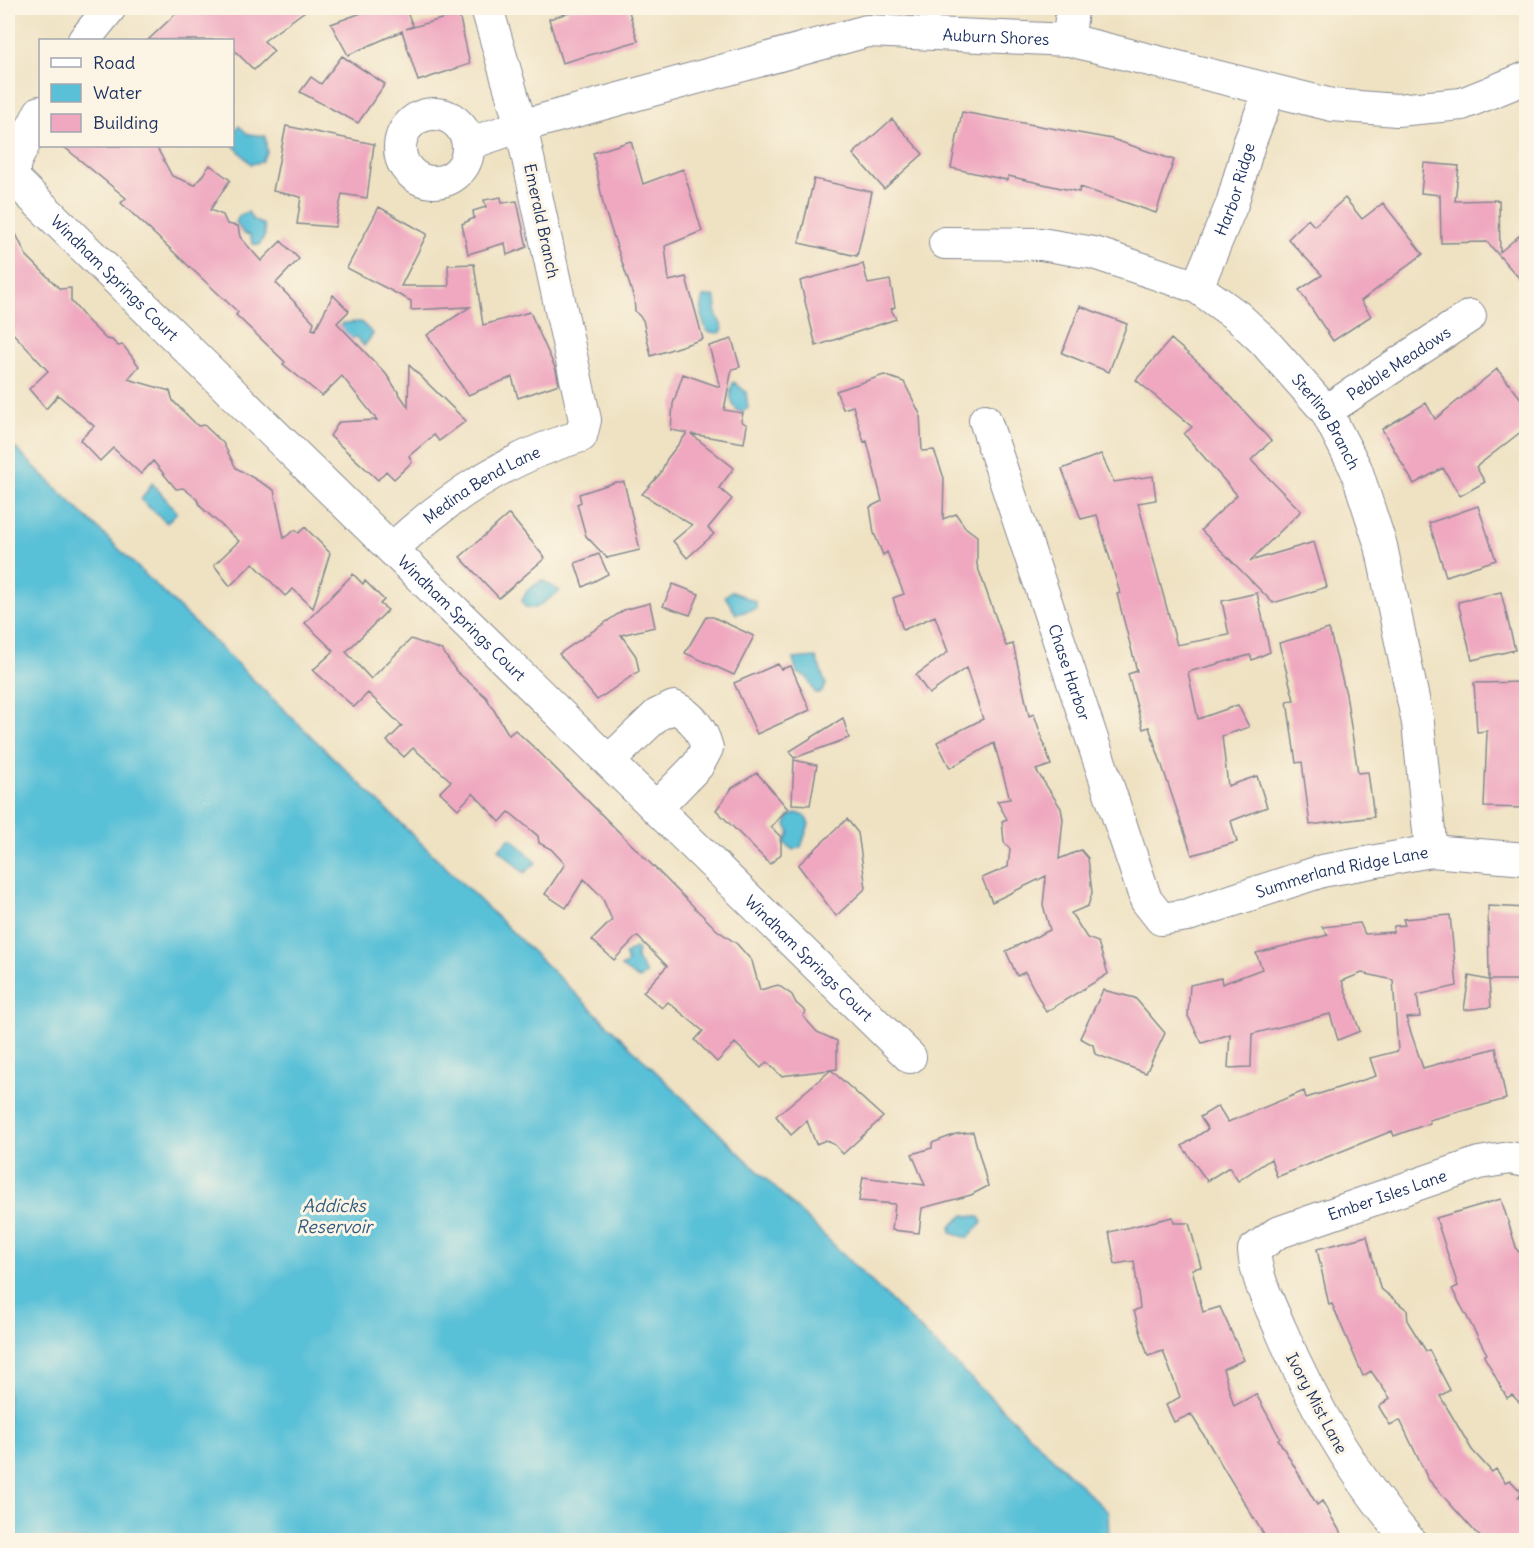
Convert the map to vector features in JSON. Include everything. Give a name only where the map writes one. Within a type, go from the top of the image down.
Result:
[{"type":"street","points":[[85,39],[110,8]]},
{"type":"street","name":"Emerald Branch","points":[[487,8],[521,126],[585,420],[582,436]]},
{"type":"street","points":[[1069,40],[1072,8]]},
{"type":"street","name":"Auburn Shores","points":[[468,144],[521,126],[867,31],[1069,40],[1332,105],[1397,110],[1462,104],[1527,78]]},
{"type":"street","name":"Harbor Ridge","points":[[1197,287],[1232,204],[1249,144],[1270,90]]},
{"type":"street","points":[[11,179],[26,122]]},
{"type":"street","name":"Windham Springs Court","points":[[11,179],[910,1057]]},
{"type":"street","name":"Sterling Branch","points":[[945,243],[1041,244],[1095,253],[1197,287],[1237,316],[1263,340],[1326,411],[1356,469],[1381,546],[1418,723],[1431,851]]},
{"type":"street","name":"Pebble Meadows","points":[[1326,411],[1470,316]]},
{"type":"street","name":"Chase Harbor","points":[[985,420],[1146,900],[1161,919]]},
{"type":"street","name":"Medina Bend Lane","points":[[392,549],[428,516],[484,476],[544,447],[582,436]]},
{"type":"street","points":[[609,761],[657,715],[674,707],[685,712],[703,731],[707,748],[698,765],[656,808]]},
{"type":"street","name":"Summerland Ridge Lane","points":[[1161,919],[1188,915],[1322,871],[1431,851],[1527,859]]},
{"type":"street","name":"Ember Isles Lane","points":[[1254,1250],[1277,1233],[1479,1163],[1510,1158],[1527,1161]]},
{"type":"street","name":"Ivory Mist Lane","points":[[1254,1250],[1256,1271],[1302,1380],[1343,1454],[1409,1540]]},
{"type":"water","points":[[239,126],[248,134],[265,136],[267,152],[261,162],[251,164],[234,146],[234,131]]},
{"type":"water","points":[[248,212],[253,220],[264,225],[265,235],[259,245],[253,244],[250,235],[243,233],[236,222],[240,215]]},
{"type":"water","points":[[714,296],[717,306],[715,311],[723,329],[720,333],[707,332],[701,316],[703,297]]},
{"type":"water","points":[[361,322],[373,334],[364,346],[356,337],[347,340],[338,330],[343,323]]},
{"type":"water","points":[[734,382],[746,392],[748,408],[741,413],[731,399]]},
{"type":"water","name":"Addicks Reservoir","points":[[8,441],[1108,1512],[1109,1540],[8,1540]]},
{"type":"water","points":[[152,483],[177,512],[167,523],[141,500]]},
{"type":"water","points":[[542,580],[560,591],[536,608],[525,607],[522,601],[527,591]]},
{"type":"water","points":[[732,591],[756,602],[756,609],[736,614],[725,596]]},
{"type":"water","points":[[816,657],[826,685],[821,693],[815,693],[807,677],[797,673],[793,659]]},
{"type":"water","points":[[797,813],[805,816],[809,824],[801,847],[793,850],[784,843],[790,833],[786,825],[789,816]]},
{"type":"water","points":[[509,839],[513,839],[536,863],[524,873],[499,849]]},
{"type":"water","points":[[635,948],[638,950],[636,957],[646,974],[639,979],[621,967],[628,963],[625,954]]},
{"type":"water","points":[[964,1215],[980,1217],[982,1223],[968,1238],[951,1233],[953,1225]]},
{"type":"building","points":[[182,8],[309,8],[264,41],[274,51],[254,70],[234,50],[234,39],[149,39]]},
{"type":"building","points":[[375,8],[405,8],[413,26],[406,29],[459,14],[470,64],[418,81],[402,31],[348,55],[331,24]]},
{"type":"building","points":[[567,8],[628,8],[638,41],[562,63],[549,19],[568,13]]},
{"type":"building","points":[[342,56],[385,84],[358,123],[300,92],[311,77],[321,84]]},
{"type":"building","points":[[962,112],[1112,139],[1174,160],[1156,213],[1080,187],[1079,192],[1008,176],[1007,180],[951,168]]},
{"type":"building","points":[[892,119],[923,154],[884,189],[853,154]]},
{"type":"building","points":[[286,126],[374,144],[367,198],[342,194],[335,227],[297,224],[301,197],[273,191]]},
{"type":"building","points":[[631,141],[643,184],[683,169],[702,231],[665,246],[669,281],[686,277],[703,339],[651,356],[643,320],[635,311],[634,298],[604,208],[593,153]]},
{"type":"building","points":[[64,147],[157,147],[172,176],[195,185],[210,165],[230,180],[210,210],[223,215],[227,224],[238,226],[240,237],[261,261],[281,241],[299,259],[276,283],[314,322],[312,329],[315,330],[333,295],[349,311],[337,323],[386,374],[408,407],[409,365],[466,421],[439,441],[434,435],[409,456],[412,462],[394,479],[386,471],[378,480],[330,436],[339,422],[377,420],[342,376],[322,396],[283,364],[285,362],[236,315],[238,312],[121,203],[126,198]]},
{"type":"building","points":[[1424,163],[1459,166],[1455,201],[1499,200],[1500,252],[1527,229],[1527,287],[1487,242],[1441,243],[1440,195],[1421,193]]},
{"type":"building","points":[[814,179],[872,192],[857,256],[799,243]]},
{"type":"building","points":[[501,197],[502,203],[517,201],[527,247],[507,255],[505,243],[468,254],[462,224],[474,218],[473,211],[486,207],[484,200]]},
{"type":"building","points":[[1345,198],[1362,219],[1383,203],[1423,254],[1361,301],[1371,316],[1333,341],[1299,290],[1322,275],[1288,239],[1308,219],[1314,226]]},
{"type":"building","points":[[379,207],[427,234],[401,286],[449,286],[448,265],[474,264],[483,325],[530,312],[556,370],[559,384],[518,398],[512,377],[468,395],[427,335],[470,307],[411,310],[411,301],[347,268]]},
{"type":"building","points":[[8,217],[26,255],[60,289],[71,288],[71,301],[87,320],[106,339],[112,340],[118,346],[123,345],[139,366],[128,379],[170,391],[173,401],[198,426],[204,425],[223,443],[236,468],[274,490],[284,538],[295,530],[299,533],[305,527],[330,553],[313,608],[293,589],[285,596],[253,563],[230,586],[214,565],[239,541],[202,508],[196,498],[183,488],[176,489],[153,461],[141,474],[113,448],[100,461],[80,440],[94,426],[58,395],[46,409],[29,389],[48,371],[8,328]]},
{"type":"building","points":[[863,264],[868,284],[890,280],[895,307],[891,309],[896,319],[816,346],[800,281]]},
{"type":"building","points":[[1080,306],[1127,324],[1109,372],[1062,353]]},
{"type":"building","points":[[732,339],[740,367],[732,369],[724,410],[743,413],[741,421],[747,425],[744,443],[691,434],[734,468],[719,488],[732,499],[708,528],[714,534],[687,558],[673,541],[692,525],[642,494],[660,474],[667,459],[687,433],[671,430],[673,404],[683,374],[720,387],[709,346]]},
{"type":"building","points":[[1171,339],[1207,370],[1271,441],[1251,460],[1301,511],[1250,561],[1314,542],[1327,587],[1273,603],[1201,530],[1237,495],[1184,434],[1192,427],[1136,380]]},
{"type":"building","points":[[1497,369],[1527,406],[1527,427],[1476,467],[1485,482],[1460,496],[1443,468],[1414,484],[1382,429],[1426,403],[1435,419]]},
{"type":"building","points":[[884,375],[904,382],[920,414],[922,451],[934,450],[944,478],[943,519],[956,514],[965,527],[977,536],[977,565],[1006,646],[1013,644],[1029,716],[1034,714],[1051,765],[1036,770],[1061,808],[1063,819],[1059,859],[1081,850],[1088,858],[1092,893],[1088,906],[1071,913],[1087,938],[1098,942],[1108,974],[1046,1012],[1025,972],[1017,976],[1006,951],[1050,930],[1043,905],[1046,876],[992,902],[982,878],[1008,867],[1010,849],[1004,842],[1002,821],[1007,819],[997,801],[1010,799],[994,743],[950,768],[937,742],[983,719],[966,668],[929,694],[916,675],[948,652],[935,616],[903,630],[893,598],[904,594],[887,552],[883,555],[874,533],[870,507],[882,501],[867,441],[864,442],[853,406],[843,409],[836,391]]},
{"type":"building","points":[[1101,454],[1114,482],[1153,476],[1156,500],[1138,503],[1177,645],[1229,635],[1222,601],[1257,593],[1270,652],[1252,660],[1250,655],[1188,672],[1198,719],[1238,705],[1249,727],[1222,736],[1228,786],[1257,776],[1267,807],[1231,821],[1237,842],[1192,855],[1149,727],[1143,729],[1128,674],[1137,671],[1117,594],[1120,593],[1097,515],[1081,519],[1062,469]]},
{"type":"building","points":[[616,482],[624,482],[640,550],[607,558],[586,536],[577,504],[581,502],[579,494]]},
{"type":"building","points":[[1478,506],[1496,560],[1446,576],[1429,523]]},
{"type":"building","points":[[509,514],[545,558],[499,598],[460,557]]},
{"type":"building","points":[[599,554],[608,574],[583,587],[575,563]]},
{"type":"building","points":[[353,574],[363,584],[365,581],[384,600],[380,604],[388,610],[346,652],[371,679],[411,639],[442,650],[456,671],[486,697],[509,735],[515,730],[717,930],[737,944],[752,961],[760,990],[778,985],[792,995],[796,1003],[806,1012],[803,1016],[817,1032],[837,1041],[837,1069],[781,1076],[767,1062],[761,1068],[735,1043],[717,1062],[695,1040],[703,1031],[668,1002],[662,1008],[643,992],[667,966],[637,936],[614,960],[592,940],[612,920],[602,897],[584,879],[566,908],[545,894],[565,864],[551,849],[539,843],[538,836],[509,812],[500,822],[473,793],[458,809],[440,792],[451,781],[413,748],[404,757],[387,741],[402,726],[368,693],[354,707],[313,670],[334,651],[305,623]]},
{"type":"building","points":[[673,584],[699,594],[690,615],[663,606]]},
{"type":"building","points":[[1501,592],[1515,650],[1472,660],[1458,602]]},
{"type":"building","points":[[650,603],[655,627],[621,635],[636,656],[639,671],[597,700],[559,654],[624,610]]},
{"type":"building","points":[[706,617],[713,617],[754,636],[734,675],[685,653]]},
{"type":"building","points":[[1329,629],[1346,694],[1358,773],[1368,772],[1374,817],[1310,825],[1302,762],[1296,763],[1287,701],[1294,700],[1279,643]]},
{"type":"building","points":[[778,664],[781,669],[791,666],[810,710],[757,734],[734,683]]},
{"type":"building","points":[[1527,682],[1527,808],[1484,807],[1487,731],[1477,732],[1474,683]]},
{"type":"building","points":[[843,718],[849,738],[794,758],[790,751]]},
{"type":"building","points":[[794,760],[817,765],[810,805],[792,804]]},
{"type":"building","points":[[757,773],[788,809],[771,827],[781,837],[781,854],[770,864],[716,810],[732,788]]},
{"type":"building","points":[[847,819],[858,833],[866,888],[836,916],[798,865]]},
{"type":"building","points":[[1488,906],[1527,908],[1527,980],[1489,980]]},
{"type":"building","points":[[1450,915],[1457,986],[1417,995],[1420,1017],[1406,1018],[1423,1068],[1496,1048],[1506,1099],[1429,1120],[1430,1123],[1394,1136],[1392,1131],[1277,1177],[1271,1159],[1238,1181],[1229,1167],[1207,1181],[1182,1146],[1208,1129],[1200,1117],[1218,1106],[1228,1122],[1304,1091],[1306,1098],[1376,1076],[1370,1058],[1398,1051],[1393,980],[1362,973],[1342,981],[1360,1031],[1338,1040],[1330,1014],[1252,1034],[1251,1067],[1228,1068],[1230,1034],[1202,1043],[1188,1016],[1190,985],[1221,978],[1222,984],[1262,969],[1256,953],[1328,935],[1322,927],[1360,923],[1365,934],[1393,932],[1394,926],[1405,925],[1403,919]]},
{"type":"building","points":[[1469,976],[1489,980],[1491,1007],[1464,1010]]},
{"type":"building","points":[[1103,990],[1135,998],[1165,1033],[1146,1073],[1095,1054],[1093,1045],[1080,1038]]},
{"type":"building","points":[[831,1070],[883,1117],[843,1154],[835,1145],[826,1140],[816,1144],[807,1121],[791,1135],[776,1116]]},
{"type":"building","points":[[973,1132],[988,1186],[971,1195],[922,1208],[919,1233],[892,1230],[895,1204],[859,1201],[863,1177],[925,1185],[912,1154],[932,1148],[932,1143],[956,1134]]},
{"type":"building","points":[[1501,1199],[1517,1250],[1526,1258],[1522,1275],[1527,1302],[1527,1410],[1512,1395],[1507,1398],[1484,1356],[1487,1354],[1452,1289],[1458,1286],[1436,1218]]},
{"type":"building","points":[[1173,1217],[1174,1223],[1189,1223],[1201,1267],[1192,1269],[1203,1312],[1220,1307],[1244,1360],[1223,1369],[1234,1406],[1256,1394],[1280,1438],[1278,1439],[1317,1505],[1322,1501],[1345,1540],[1267,1540],[1191,1414],[1174,1422],[1166,1405],[1180,1397],[1163,1351],[1148,1356],[1134,1311],[1140,1308],[1134,1261],[1115,1264],[1109,1232]]},
{"type":"building","points":[[1367,1236],[1380,1288],[1407,1310],[1408,1322],[1426,1351],[1429,1350],[1450,1390],[1440,1396],[1472,1450],[1492,1472],[1496,1469],[1505,1482],[1510,1480],[1522,1493],[1518,1497],[1527,1505],[1527,1540],[1485,1540],[1477,1534],[1428,1479],[1400,1420],[1390,1425],[1379,1407],[1390,1398],[1371,1371],[1363,1376],[1332,1304],[1329,1305],[1317,1249]]}]
